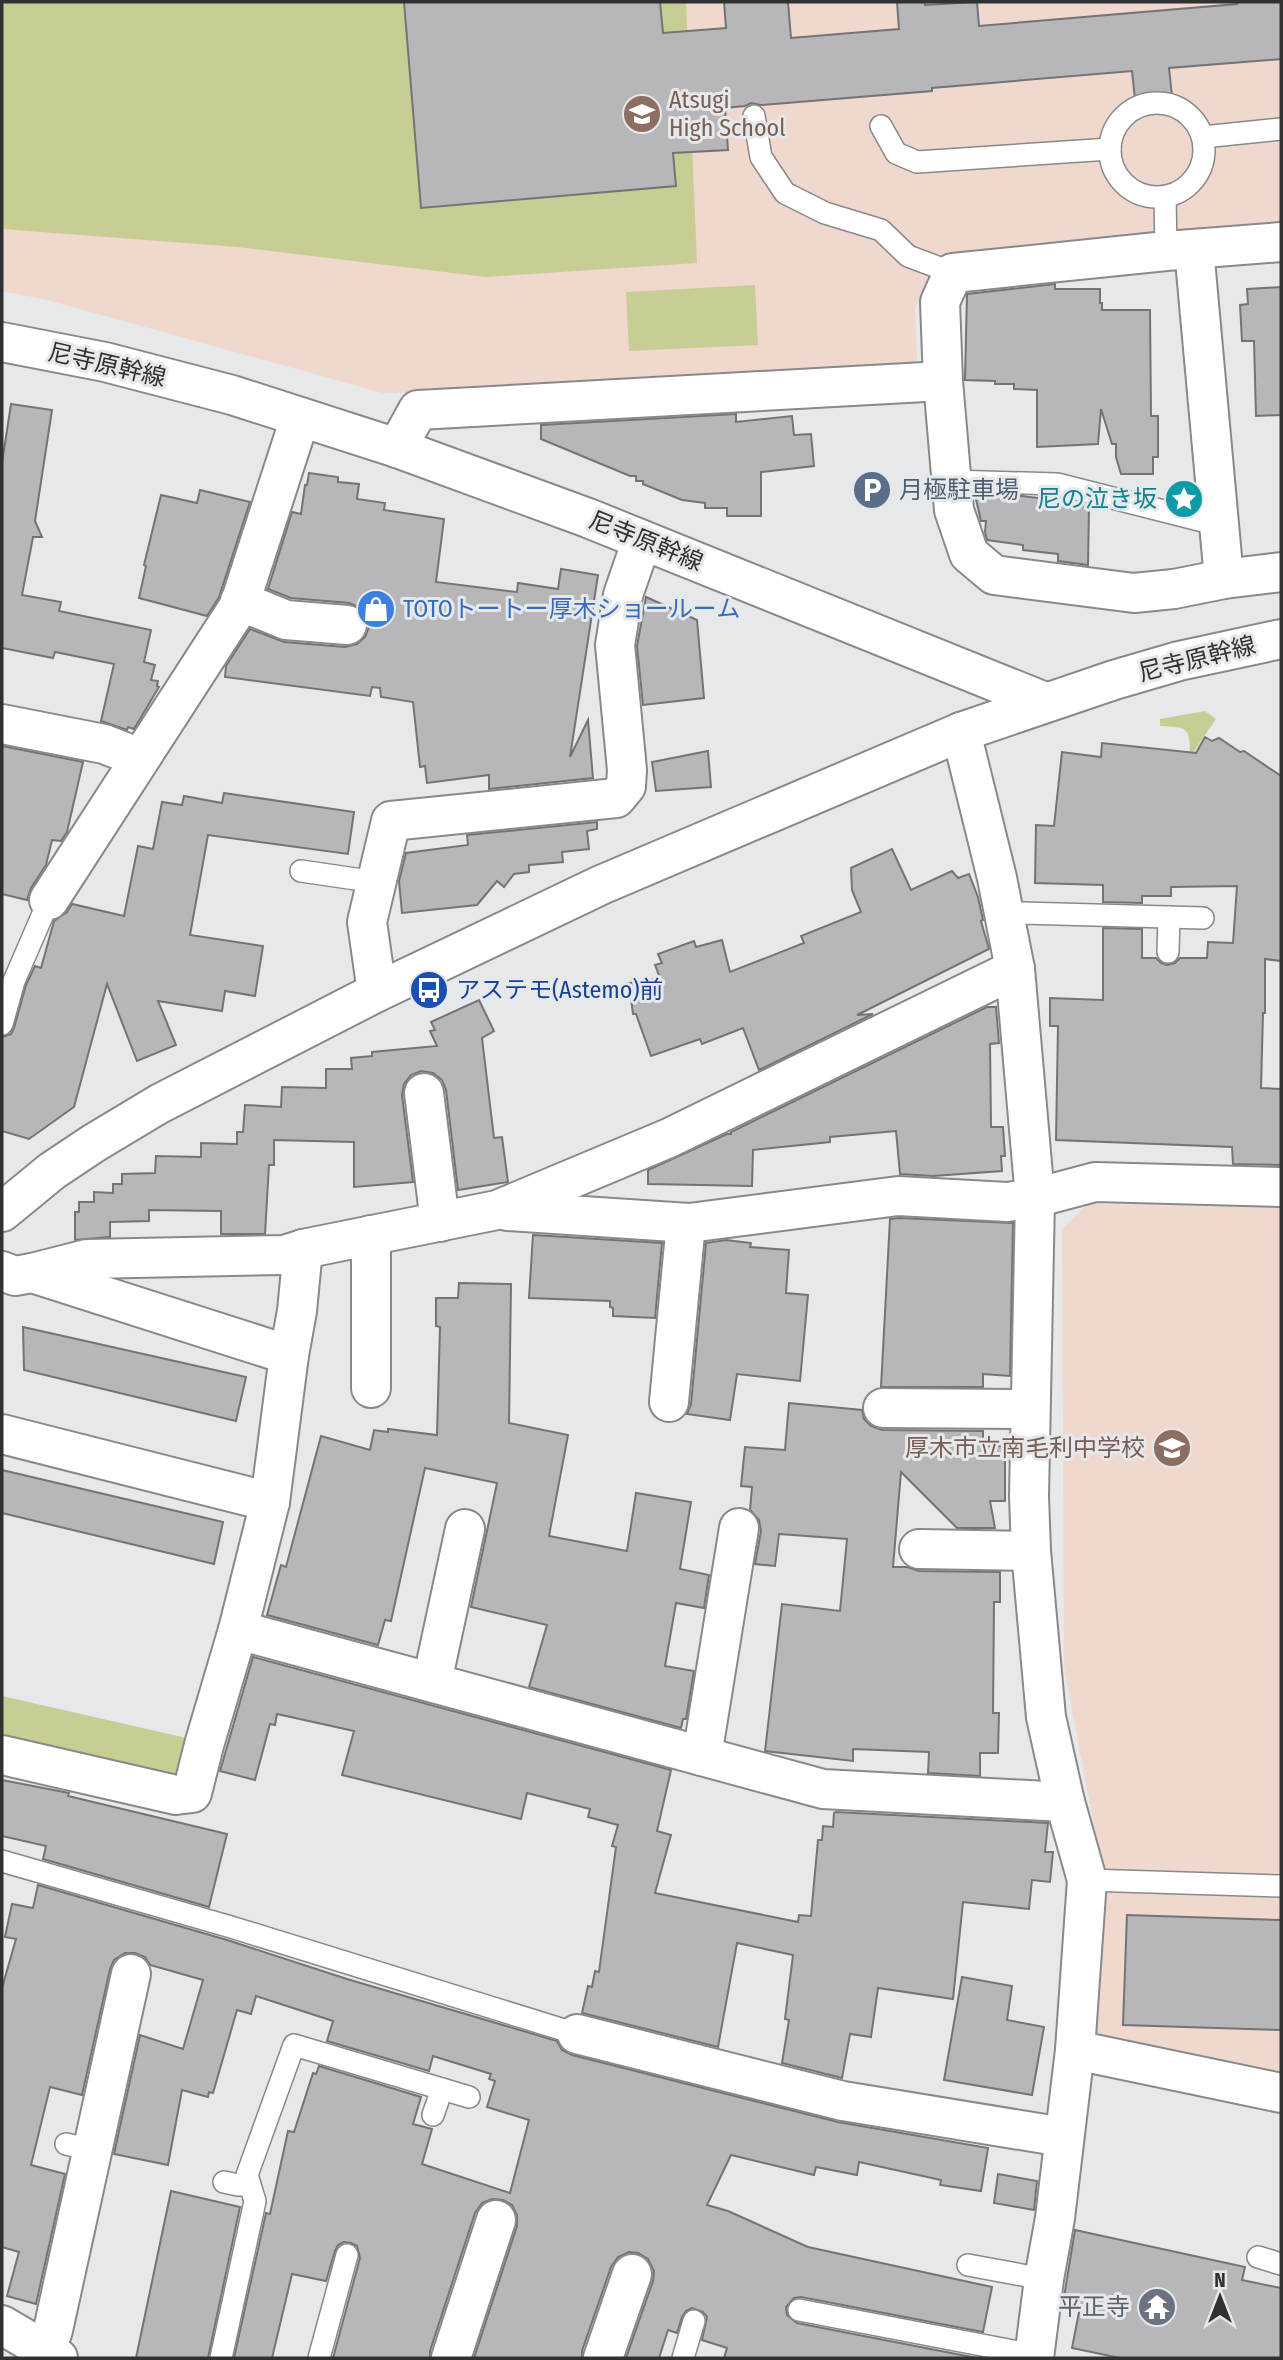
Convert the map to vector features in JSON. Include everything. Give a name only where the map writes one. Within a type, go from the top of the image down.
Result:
[{"type":"street","points":[[1281,242],[953,274],[940,302],[943,381],[954,510],[969,554],[994,575],[1134,593],[1281,572]]},
{"type":"street","points":[[1180,250],[1219,525],[1224,579]]},
{"type":"street","name":"尼寺原幹線","points":[[2,342],[105,362],[232,395],[397,448],[642,540],[1045,702],[1179,661],[1281,639]]},
{"type":"street","points":[[397,448],[418,410],[943,381]]},
{"type":"street","points":[[49,900],[240,601],[300,418]]},
{"type":"street","points":[[376,992],[367,922],[390,821],[616,797],[626,786],[627,770],[615,645],[623,595],[642,540]]},
{"type":"street","points":[[240,601],[286,620],[346,625]]},
{"type":"street","points":[[2,1212],[52,1171],[159,1104],[376,992],[601,886],[961,732],[1045,702]]},
{"type":"street","points":[[2,724],[104,744],[140,758]]},
{"type":"street","points":[[961,732],[982,813],[1015,969],[1035,1198],[1029,1496],[1031,1551],[1046,1717],[1065,1802],[1087,1880],[1075,2050],[1055,2218],[1034,2357]]},
{"type":"street","points":[[17,1272],[87,1259],[284,1255],[498,1210],[669,1138],[1015,969]]},
{"type":"street","points":[[424,1093],[440,1222]]},
{"type":"street","points":[[498,1210],[686,1223],[898,1196],[1007,1202],[1035,1198],[1095,1182],[1281,1187]]},
{"type":"street","points":[[669,1402],[686,1223]]},
{"type":"street","points":[[370,1236],[370,1388]]},
{"type":"street","points":[[2,1755],[176,1795],[192,1793],[238,1630],[270,1502],[303,1249]]},
{"type":"street","points":[[17,1272],[289,1355]]},
{"type":"street","points":[[883,1408],[1030,1409]]},
{"type":"street","points":[[2,1434],[270,1502]]},
{"type":"street","points":[[702,1756],[746,1584],[739,1528]]},
{"type":"street","points":[[432,1682],[465,1529]]},
{"type":"street","points":[[919,1549],[1031,1551]]},
{"type":"street","points":[[238,1630],[823,1789],[1065,1802]]},
{"type":"street","points":[[2,2325],[52,2355],[53,2330],[79,2147],[134,1998]]},
{"type":"street","points":[[577,2034],[843,2101],[1063,2137]]},
{"type":"street","points":[[1075,2050],[1281,2093]]},
{"type":"street","points":[[451,2358],[495,2244]]},
{"type":"street","points":[[603,2358],[618,2291]]},
{"type":"lane","points":[[1171,104],[1185,111],[1196,123],[1203,137],[1205,153],[1201,169],[1192,182],[1180,192],[1165,197],[1149,197],[1123,182],[1114,169],[1111,139],[1117,125],[1127,113],[1140,106],[1171,104]]},
{"type":"lane","points":[[754,116],[761,158],[785,194],[825,213],[881,230],[908,256],[953,274]]},
{"type":"lane","points":[[881,126],[896,153],[917,162],[1110,149]]},
{"type":"lane","points":[[1203,137],[1281,129]]},
{"type":"lane","points":[[1165,197],[1180,250]]},
{"type":"lane","points":[[952,481],[1057,484],[1219,525]]},
{"type":"lane","points":[[300,872],[376,882]]},
{"type":"lane","points":[[2,1024],[14,981],[49,900]]},
{"type":"lane","points":[[1004,916],[1022,913],[1203,918]]},
{"type":"lane","points":[[1168,952],[1169,917]]},
{"type":"lane","points":[[2,1861],[243,1931],[577,2034]]},
{"type":"lane","points":[[1087,1880],[1281,1886]]},
{"type":"lane","points":[[221,2358],[255,2201],[247,2175],[284,2042],[470,2097]]},
{"type":"lane","points":[[433,2115],[442,2089]]},
{"type":"lane","points":[[224,2182],[250,2185]]},
{"type":"lane","points":[[319,2358],[347,2255]]},
{"type":"lane","points":[[1258,2257],[1281,2264]]},
{"type":"lane","points":[[968,2264],[1044,2279]]},
{"type":"lane","points":[[799,2310],[1034,2357]]},
{"type":"lane","points":[[682,2358],[694,2321]]},
{"type":"shaded area","name":"Atsugi High School","points":[[2,2],[1281,2],[1281,227],[944,256],[915,308],[918,379],[383,393],[47,300],[2,291]]},
{"type":"shaded area","name":"厚木市立南毛利中学校","points":[[1088,1204],[1281,1208],[1281,2082],[1089,2043],[1102,1867],[1064,1667],[1062,1229]]},
{"type":"green space","points":[[2,2],[686,2],[697,263],[486,277],[237,247],[2,229]]},
{"type":"green space","points":[[755,285],[758,345],[629,351],[626,292]]},
{"type":"green space","points":[[1205,711],[1216,719],[1190,757],[1186,731],[1177,727],[1160,726],[1160,719]]},
{"type":"green space","points":[[2,1696],[191,1739],[181,1788],[2,1749]]},
{"type":"building","points":[[404,2],[660,2],[663,33],[726,28],[724,2],[788,2],[791,38],[899,29],[897,2],[925,2],[925,5],[977,2],[979,26],[1237,2],[1281,2],[1281,59],[1169,68],[1172,96],[1135,99],[1132,71],[932,88],[932,91],[761,105],[751,103],[725,108],[728,150],[673,153],[676,186],[421,208]]},
{"type":"building","points":[[1055,284],[1055,289],[1100,289],[1102,310],[1150,310],[1151,416],[1158,416],[1158,457],[1153,457],[1153,474],[1121,474],[1116,457],[1116,444],[1112,444],[1101,409],[1098,444],[1037,447],[1037,390],[1014,389],[1014,384],[995,384],[995,381],[965,380],[967,294]]},
{"type":"building","points":[[1281,287],[1281,415],[1256,416],[1254,341],[1242,341],[1240,305],[1248,304],[1247,289]]},
{"type":"building","points":[[11,404],[52,410],[35,521],[42,537],[33,537],[22,595],[61,602],[59,611],[151,630],[144,662],[155,665],[151,680],[158,681],[159,687],[134,729],[128,727],[127,730],[101,721],[114,664],[55,652],[53,658],[2,648],[2,463]]},
{"type":"building","points":[[736,414],[736,422],[792,416],[794,435],[811,434],[814,466],[761,472],[761,516],[727,516],[727,508],[705,508],[705,503],[682,500],[643,484],[643,481],[636,481],[636,476],[630,476],[541,439],[541,425]]},
{"type":"building","points":[[309,473],[338,477],[338,482],[359,484],[357,499],[385,503],[384,510],[444,519],[436,582],[517,592],[518,583],[558,589],[561,569],[598,575],[570,757],[588,720],[593,778],[489,789],[489,775],[427,783],[425,766],[420,767],[413,702],[381,697],[380,688],[372,687],[370,696],[225,677],[226,666],[250,629],[284,642],[345,647],[357,644],[365,637],[369,627],[367,616],[359,607],[349,603],[291,598],[268,589],[292,512],[301,514]]},
{"type":"building","points":[[200,490],[250,502],[219,597],[207,616],[139,598],[161,495],[197,503]]},
{"type":"building","points":[[975,495],[1022,496],[1055,500],[1054,505],[1089,507],[1088,565],[1058,561],[1058,554],[1023,550],[1023,545],[987,540],[986,521],[981,521]]},
{"type":"building","points":[[646,597],[697,620],[704,698],[643,705],[637,646]]},
{"type":"building","points":[[1205,737],[1212,741],[1219,738],[1281,776],[1281,961],[1265,959],[1261,1088],[1281,1089],[1281,1165],[1233,1164],[1232,1147],[1056,1140],[1058,1026],[1050,1026],[1050,998],[1103,1000],[1103,928],[1142,929],[1142,958],[1156,958],[1167,965],[1180,958],[1207,958],[1208,942],[1233,943],[1237,886],[1171,887],[1171,896],[1142,896],[1142,903],[1103,902],[1103,885],[1035,883],[1036,825],[1054,826],[1062,752],[1101,757],[1102,743],[1196,753]]},
{"type":"building","points":[[2,746],[83,762],[67,832],[61,841],[52,840],[46,865],[31,888],[27,900],[2,894]]},
{"type":"building","points":[[708,751],[711,787],[656,791],[652,762]]},
{"type":"building","points":[[224,793],[354,812],[348,854],[208,835],[190,935],[263,946],[255,996],[225,991],[222,1011],[158,1001],[176,1045],[137,1061],[107,984],[74,1107],[29,1139],[2,1131],[2,1037],[11,1034],[26,985],[35,966],[41,968],[54,921],[67,912],[72,904],[124,916],[138,846],[153,849],[162,802],[182,805],[184,796],[222,803]]},
{"type":"building","points":[[597,822],[597,829],[587,831],[589,849],[562,852],[563,862],[529,865],[529,872],[514,874],[504,887],[497,881],[477,905],[402,913],[399,881],[406,853],[468,845],[467,835]]},
{"type":"building","points":[[892,849],[911,890],[952,871],[958,878],[969,874],[978,897],[989,949],[857,1015],[873,1014],[759,1070],[743,1028],[702,1044],[700,1039],[651,1056],[636,1014],[633,1014],[629,983],[660,978],[655,965],[662,963],[658,954],[694,941],[696,947],[722,940],[730,972],[804,943],[801,936],[861,912],[852,890],[851,868]]},
{"type":"building","points":[[479,1000],[494,1031],[482,1038],[494,1138],[502,1137],[508,1182],[458,1190],[446,1090],[442,1080],[433,1073],[421,1071],[411,1075],[404,1084],[402,1095],[413,1182],[354,1187],[354,1142],[274,1140],[274,1165],[269,1165],[265,1234],[221,1234],[221,1211],[149,1210],[149,1221],[110,1222],[110,1237],[75,1240],[75,1212],[79,1212],[79,1202],[94,1202],[94,1192],[113,1193],[113,1184],[122,1184],[122,1174],[155,1173],[156,1156],[201,1157],[201,1143],[237,1144],[237,1132],[243,1132],[245,1105],[281,1107],[282,1087],[326,1088],[326,1069],[352,1069],[351,1058],[372,1056],[372,1052],[437,1046],[430,1031],[435,1030],[431,1022]]},
{"type":"building","points":[[987,1007],[996,1007],[999,1043],[990,1044],[991,1127],[1003,1127],[1005,1156],[1001,1156],[1002,1171],[933,1176],[900,1174],[896,1131],[830,1137],[830,1142],[753,1150],[752,1186],[648,1184],[648,1170],[731,1134]]},
{"type":"building","points":[[890,1219],[1013,1223],[1010,1376],[983,1374],[983,1387],[881,1387]]},
{"type":"building","points":[[533,1235],[662,1243],[655,1318],[613,1316],[610,1301],[529,1298]]},
{"type":"building","points":[[726,1240],[751,1243],[750,1247],[789,1250],[786,1293],[808,1295],[800,1381],[737,1374],[730,1420],[687,1414],[691,1404],[706,1243]]},
{"type":"building","points":[[459,1283],[511,1284],[509,1423],[568,1435],[549,1536],[627,1551],[636,1493],[691,1502],[680,1569],[709,1575],[704,1608],[676,1603],[665,1666],[694,1671],[686,1719],[683,1719],[681,1728],[529,1687],[547,1625],[471,1607],[497,1483],[425,1468],[391,1621],[385,1620],[378,1645],[267,1615],[281,1565],[286,1567],[321,1436],[370,1450],[374,1430],[388,1432],[388,1429],[437,1435],[440,1327],[436,1326],[436,1298],[458,1298]]},
{"type":"building","points":[[23,1327],[246,1377],[236,1421],[24,1370]]},
{"type":"building","points":[[789,1403],[862,1410],[864,1419],[871,1426],[882,1430],[983,1431],[983,1446],[1005,1446],[1005,1501],[990,1501],[995,1528],[957,1528],[901,1472],[893,1567],[907,1567],[919,1571],[1000,1572],[1000,1602],[994,1602],[993,1713],[999,1713],[998,1753],[980,1753],[980,1776],[928,1773],[929,1752],[853,1749],[853,1761],[765,1751],[782,1604],[840,1611],[847,1539],[779,1534],[775,1566],[755,1564],[761,1531],[759,1520],[750,1510],[752,1487],[741,1486],[745,1447],[785,1450]]},
{"type":"building","points":[[2,1470],[223,1522],[214,1564],[2,1513]]},
{"type":"building","points":[[253,1657],[671,1770],[657,1831],[671,1835],[655,1893],[798,1922],[799,1915],[811,1916],[818,1840],[822,1840],[823,1826],[833,1827],[836,1812],[1048,1823],[1045,1852],[1053,1852],[1050,1882],[1032,1880],[1029,1909],[963,1902],[953,1999],[878,1988],[871,2037],[850,2034],[842,2078],[782,2063],[789,2020],[785,2019],[793,1955],[737,1943],[718,2047],[582,2013],[588,1986],[592,1987],[595,1971],[599,1972],[616,1847],[612,1846],[618,1825],[588,1817],[590,1809],[527,1793],[521,1819],[342,1775],[354,1731],[277,1714],[275,1725],[270,1724],[255,1780],[220,1771]]},
{"type":"building","points":[[2,1780],[69,1793],[68,1796],[227,1834],[209,1907],[43,1859],[46,1846],[2,1836]]},
{"type":"building","points":[[38,1885],[557,2041],[562,2050],[572,2055],[838,2122],[988,2148],[981,2191],[940,2185],[941,2180],[859,2162],[857,2175],[816,2167],[814,2175],[731,2155],[707,2205],[728,2211],[808,2247],[992,2287],[983,2332],[801,2297],[794,2298],[786,2307],[787,2315],[797,2323],[977,2358],[724,2358],[727,2348],[702,2340],[707,2317],[703,2312],[692,2308],[682,2317],[677,2333],[668,2330],[659,2358],[626,2358],[653,2281],[654,2271],[648,2259],[638,2253],[629,2252],[618,2257],[611,2267],[582,2351],[582,2358],[474,2358],[517,2226],[517,2215],[512,2205],[503,2200],[492,2199],[482,2203],[475,2213],[430,2358],[333,2358],[360,2258],[357,2246],[344,2242],[338,2245],[335,2251],[326,2281],[292,2274],[272,2358],[234,2358],[266,2213],[270,2214],[288,2131],[294,2132],[313,2073],[316,2074],[319,2066],[421,2097],[413,2124],[432,2129],[422,2164],[510,2193],[529,2120],[487,2107],[495,2081],[489,2079],[491,2074],[433,2056],[429,2071],[327,2041],[333,2021],[256,1996],[251,2014],[237,2010],[213,2093],[209,2092],[208,2097],[182,2090],[168,2165],[114,2154],[140,2035],[183,2049],[203,1980],[150,1965],[145,1957],[135,1953],[120,1956],[114,1960],[110,1969],[82,2095],[50,2087],[31,2165],[65,2174],[36,2304],[7,2296],[19,2252],[2,2247],[2,1988],[16,1939],[5,1937],[12,1904],[33,1908]]},
{"type":"building","points":[[1127,1915],[1281,1920],[1281,2030],[1123,2025]]},
{"type":"building","points":[[962,1977],[1012,1986],[1007,2020],[1044,2027],[1032,2095],[944,2080]]},
{"type":"building","points":[[998,2174],[1037,2181],[1034,2210],[994,2203]]},
{"type":"building","points":[[171,2191],[240,2207],[208,2358],[136,2358]]},
{"type":"building","points":[[1075,2230],[1245,2267],[1242,2280],[1281,2288],[1281,2358],[1120,2358],[1072,2348],[1080,2307],[1063,2303]]},
{"type":"place","name":"Atsugi High School","points":[[642,114]]},
{"type":"place","name":"月極駐車場","points":[[872,490]]},
{"type":"place","name":"尼の泣き坂","points":[[1184,499]]},
{"type":"place","name":"TOTOトートー厚木ショールーム","points":[[376,609]]},
{"type":"place","name":"アステモ(Astemo)前","points":[[429,990]]},
{"type":"place","name":"厚木市立南毛利中学校","points":[[1172,1448]]},
{"type":"place","name":"平正寺","points":[[1157,2307]]}]
